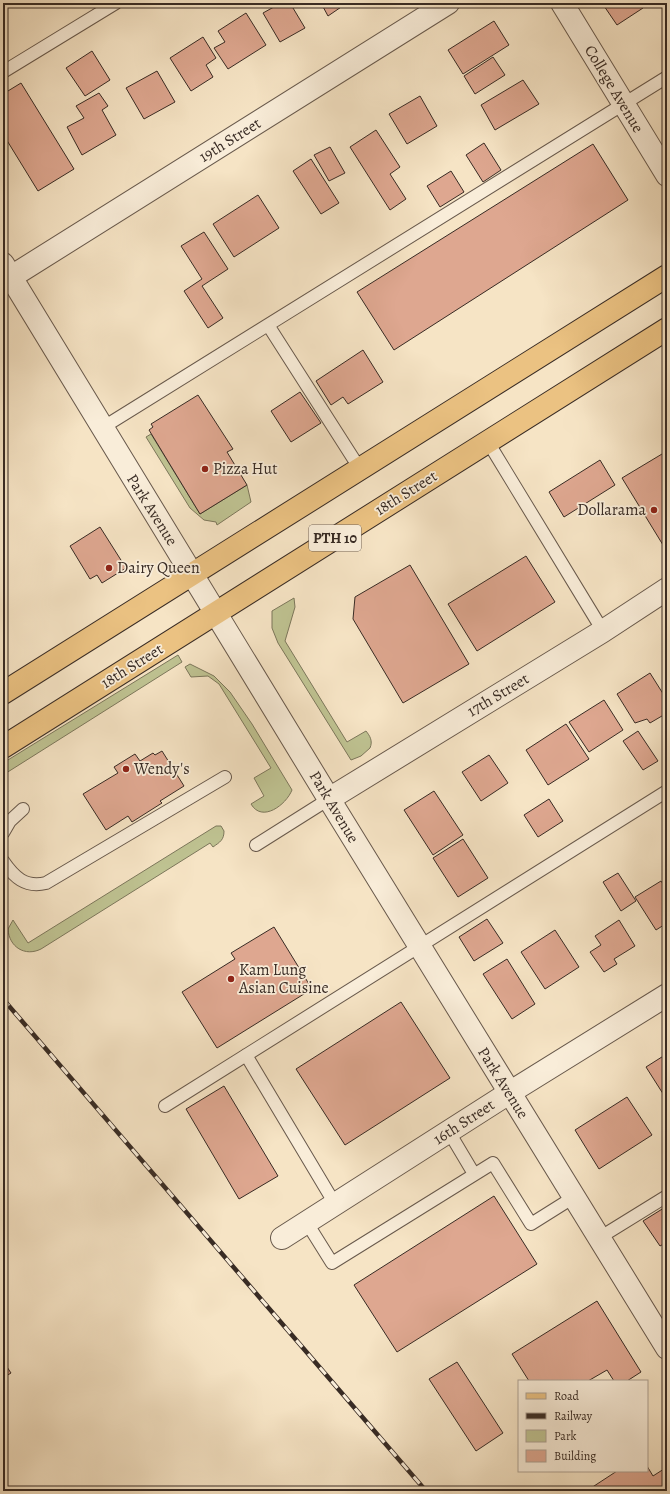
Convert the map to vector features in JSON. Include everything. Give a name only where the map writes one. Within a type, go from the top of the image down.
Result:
[{"type":"main road","name":"PTH 10","points":[[3,693],[667,276]]},
{"type":"main road","name":"18th Street","points":[[3,747],[667,329]]},
{"type":"street","name":"19th Street","points":[[7,271],[448,3]]},
{"type":"street","name":"College Avenue","points":[[562,3],[667,175]]},
{"type":"street","name":"Park Avenue","points":[[7,271],[509,1093],[667,1348]]},
{"type":"street","name":"17th Street","points":[[329,799],[603,631],[667,589]]},
{"type":"street","name":"16th Street","points":[[282,1238],[509,1093],[667,995]]},
{"type":"lane","points":[[3,72],[116,3]]},
{"type":"lane","points":[[102,428],[667,76]]},
{"type":"lane","points":[[268,325],[360,469]]},
{"type":"lane","points":[[488,442],[603,631]]},
{"type":"lane","points":[[3,861],[11,874],[21,882],[34,884],[46,883],[225,777]]},
{"type":"lane","points":[[165,1106],[667,791]]},
{"type":"lane","points":[[256,845],[329,799]]},
{"type":"lane","points":[[3,833],[10,821],[23,809]]},
{"type":"lane","points":[[246,1055],[335,1204]]},
{"type":"lane","points":[[449,1132],[474,1174]]},
{"type":"lane","points":[[307,1222],[332,1263],[493,1163],[531,1224],[574,1197]]},
{"type":"lane","points":[[599,1238],[667,1196]]},
{"type":"green space","points":[[151,434],[200,514],[247,485],[251,502],[217,525],[216,522],[204,520],[190,508],[146,437]]},
{"type":"green space","points":[[294,598],[295,607],[285,641],[347,742],[366,731],[371,739],[370,748],[361,756],[351,760],[278,643],[272,628],[272,611]]},
{"type":"green space","points":[[178,655],[182,662],[3,775],[3,763]]},
{"type":"green space","points":[[190,664],[214,676],[230,692],[252,724],[292,790],[285,801],[273,810],[261,812],[251,804],[264,796],[254,778],[271,768],[219,684],[208,676],[191,677],[185,667]]},
{"type":"green space","points":[[216,826],[221,826],[224,831],[223,837],[218,844],[213,847],[210,843],[41,949],[29,952],[24,951],[19,949],[11,941],[8,929],[13,920],[28,943]]},
{"type":"building","points":[[281,3],[290,3],[305,28],[280,42],[263,13]]},
{"type":"building","points":[[321,3],[347,3],[328,16]]},
{"type":"building","points":[[602,3],[640,3],[643,8],[617,25]]},
{"type":"building","points":[[246,13],[266,45],[228,69],[214,48],[225,42],[218,31]]},
{"type":"building","points":[[494,21],[509,45],[463,74],[448,50]]},
{"type":"building","points":[[203,37],[216,58],[206,65],[213,77],[191,91],[170,58]]},
{"type":"building","points":[[92,51],[110,80],[85,96],[66,68]]},
{"type":"building","points":[[493,57],[505,75],[475,94],[464,76]]},
{"type":"building","points":[[157,71],[175,102],[144,119],[126,88]]},
{"type":"building","points":[[523,80],[539,104],[495,130],[481,105]]},
{"type":"building","points":[[21,83],[74,169],[38,191],[3,134],[3,94]]},
{"type":"building","points":[[99,93],[108,106],[102,110],[116,135],[82,155],[67,127],[84,118],[76,106]]},
{"type":"building","points":[[420,96],[437,126],[407,144],[389,114]]},
{"type":"building","points":[[376,130],[400,167],[390,174],[406,199],[390,210],[350,147]]},
{"type":"building","points":[[484,143],[501,170],[483,182],[466,155]]},
{"type":"building","points":[[593,144],[628,200],[394,350],[357,292]]},
{"type":"building","points":[[330,147],[345,173],[329,181],[314,155]]},
{"type":"building","points":[[311,159],[339,203],[321,214],[293,171]]},
{"type":"building","points":[[451,171],[464,192],[440,207],[427,186]]},
{"type":"building","points":[[258,195],[279,228],[234,257],[213,224]]},
{"type":"building","points":[[204,232],[228,269],[202,286],[223,318],[208,328],[184,291],[202,279],[181,246]]},
{"type":"building","points":[[363,350],[383,382],[348,404],[343,397],[331,405],[316,381]]},
{"type":"building","points":[[300,392],[321,423],[291,442],[271,411]]},
{"type":"building","name":"Pizza Hut","points":[[198,395],[233,449],[227,452],[247,485],[200,514],[149,430],[153,427],[151,424]]},
{"type":"building","name":"Dollarama","points":[[667,451],[667,542],[663,545],[622,478]]},
{"type":"building","points":[[600,460],[615,485],[564,517],[549,492]]},
{"type":"building","points":[[100,527],[126,568],[102,583],[97,575],[90,579],[70,546]]},
{"type":"building","points":[[526,556],[555,602],[477,651],[448,604]]},
{"type":"building","points":[[410,565],[469,664],[403,703],[353,619],[355,597]]},
{"type":"building","points":[[650,673],[667,700],[667,704],[663,707],[667,713],[650,723],[647,719],[635,723],[617,694]]},
{"type":"building","points":[[604,700],[623,730],[589,752],[569,722]]},
{"type":"building","points":[[566,724],[589,759],[548,785],[526,750]]},
{"type":"building","points":[[638,731],[658,761],[643,770],[623,741]]},
{"type":"building","points":[[162,751],[184,786],[160,801],[162,803],[132,822],[128,816],[106,830],[83,794],[118,773],[114,767],[135,754],[140,761],[153,753],[155,755]]},
{"type":"building","points":[[489,755],[508,783],[481,801],[462,772]]},
{"type":"building","points":[[434,791],[463,835],[433,855],[404,810]]},
{"type":"building","points":[[549,799],[563,821],[538,837],[524,815]]},
{"type":"building","points":[[463,839],[488,878],[458,897],[433,858]]},
{"type":"building","points":[[618,873],[636,901],[621,911],[603,882]]},
{"type":"building","points":[[661,881],[667,890],[667,923],[656,930],[635,897]]},
{"type":"building","points":[[487,919],[503,943],[474,961],[459,937]]},
{"type":"building","points":[[619,920],[635,946],[614,959],[617,964],[604,972],[590,952],[601,945],[595,936]]},
{"type":"building","points":[[274,927],[312,989],[217,1048],[182,992],[235,959],[231,953]]},
{"type":"building","points":[[555,930],[579,967],[545,989],[521,952]]},
{"type":"building","points":[[507,959],[535,1004],[512,1019],[483,974]]},
{"type":"building","points":[[401,1002],[450,1078],[345,1145],[296,1069]]},
{"type":"building","points":[[665,1055],[667,1058],[667,1100],[646,1067]]},
{"type":"building","points":[[224,1086],[278,1176],[239,1199],[186,1109]]},
{"type":"building","points":[[627,1097],[652,1135],[599,1169],[575,1130]]},
{"type":"building","points":[[494,1196],[537,1264],[397,1352],[354,1285]]},
{"type":"building","points":[[667,1206],[667,1242],[660,1246],[643,1221]]},
{"type":"building","points":[[597,1301],[641,1372],[629,1380],[613,1380],[607,1370],[590,1380],[528,1380],[512,1354]]},
{"type":"building","points":[[3,1361],[11,1373],[3,1378]]},
{"type":"building","points":[[457,1362],[503,1433],[476,1451],[429,1379]]},
{"type":"building","points":[[667,1467],[667,1491],[594,1491],[591,1488],[615,1472],[648,1472],[648,1468],[653,1476]]},
{"type":"railway","points":[[3,999],[426,1491]]},
{"type":"place","name":"Pizza Hut","points":[[205,469]]},
{"type":"place","name":"Dollarama","points":[[654,510]]},
{"type":"place","name":"Dairy Queen","points":[[109,568]]},
{"type":"place","name":"Wendy's","points":[[126,769]]},
{"type":"place","name":"Kam Lung Asian Cuisine","points":[[231,979]]}]
